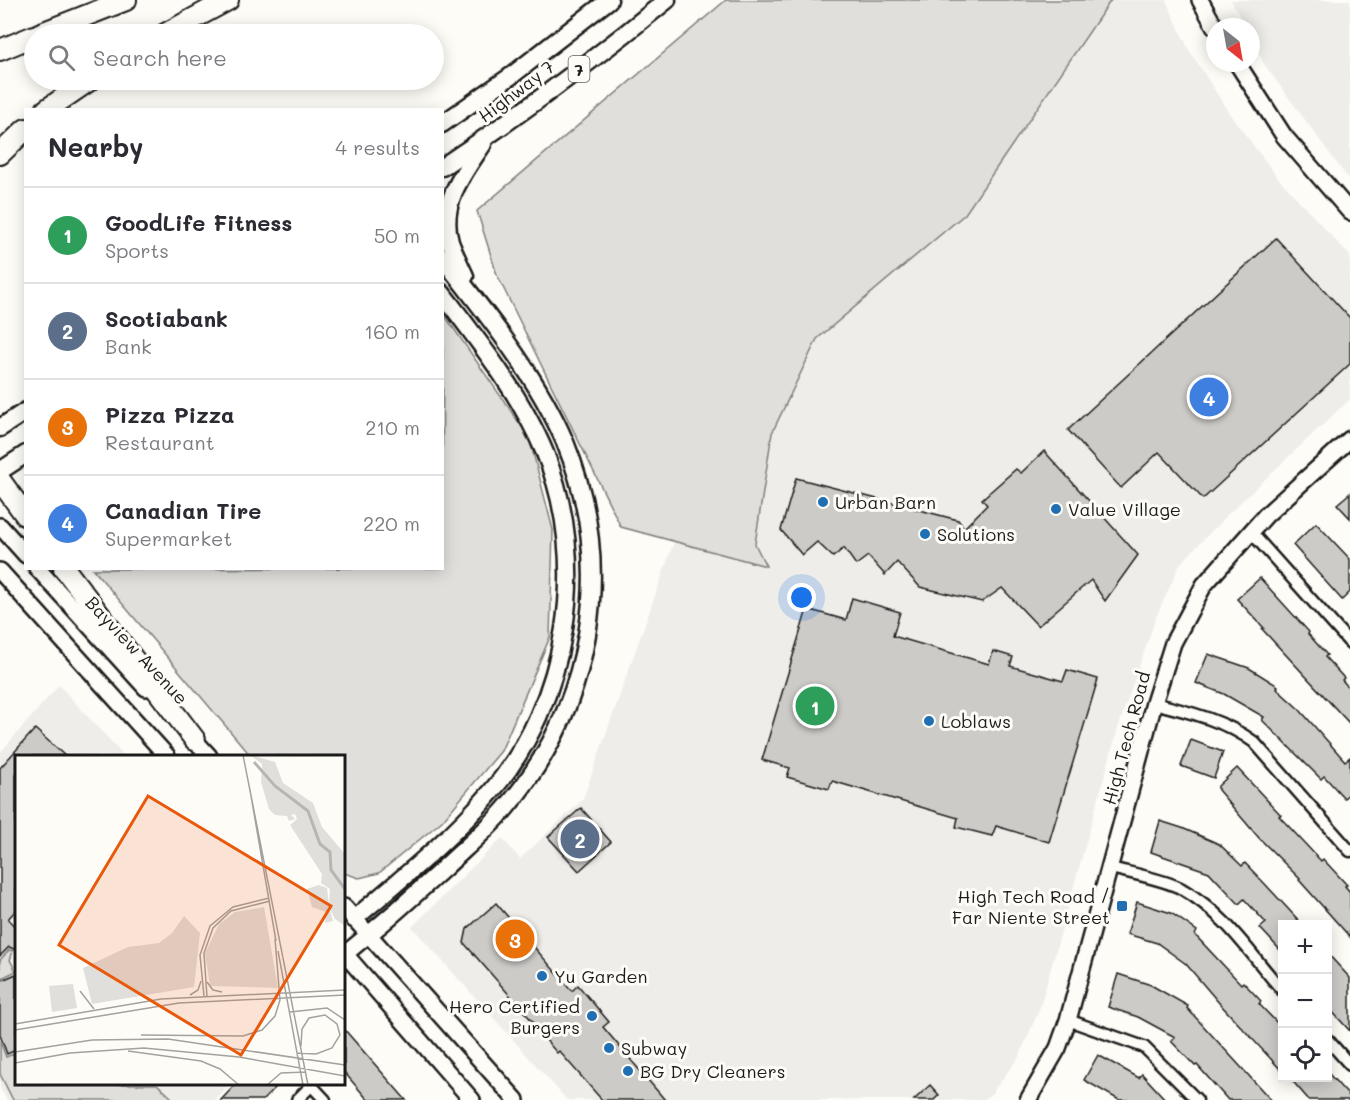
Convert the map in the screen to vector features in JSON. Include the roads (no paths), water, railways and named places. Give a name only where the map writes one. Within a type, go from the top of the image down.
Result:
[{"type":"highway","points":[[65,24],[126,0]]},
{"type":"highway","points":[[184,24],[228,0]]},
{"type":"highway","points":[[0,50],[24,40]]},
{"type":"highway","points":[[49,108],[75,90]]},
{"type":"highway","points":[[0,154],[24,131]]},
{"type":"highway","points":[[2,480],[24,513]]},
{"type":"highway","points":[[66,570],[195,741]]},
{"type":"main road","name":"Highway 7","points":[[444,123],[511,76],[609,0]]},
{"type":"main road","name":"Highway 7","points":[[444,166],[489,136],[668,0]]},
{"type":"main road","points":[[1200,0],[1210,18]]},
{"type":"main road","points":[[1243,72],[1284,136],[1350,212]]},
{"type":"main road","points":[[474,298],[450,242],[447,209],[458,180],[489,136]]},
{"type":"main road","points":[[345,953],[468,846],[505,809],[550,744],[579,676],[586,639],[592,596],[592,556],[586,512],[578,478],[565,442],[524,366],[444,260]]},
{"type":"main road","points":[[444,296],[520,404],[545,454],[559,499],[567,544],[567,598],[561,646],[548,694],[525,744],[492,791],[452,833],[347,918],[368,935],[516,1100]]},
{"type":"main road","points":[[444,300],[455,310]]},
{"type":"main road","points":[[0,428],[24,412]]},
{"type":"main road","name":"High Tech Road","points":[[1028,1100],[1058,1048],[1068,1020],[1154,703],[1173,643],[1204,585],[1266,515],[1350,440]]},
{"type":"main road","points":[[2,480],[24,456]]},
{"type":"main road","points":[[0,526],[24,553]]},
{"type":"main road","name":"Bayview Avenue","points":[[39,570],[93,632],[208,755]]},
{"type":"main road","points":[[0,571],[166,755]]},
{"type":"main road","points":[[345,955],[472,1100]]},
{"type":"street","points":[[1251,532],[1350,643]]},
{"type":"street","points":[[1154,703],[1218,722],[1237,730],[1254,742],[1350,851]]},
{"type":"street","points":[[1111,868],[1181,888],[1218,915],[1249,948],[1278,985]]},
{"type":"street","points":[[1068,1020],[1144,1047],[1197,1100]]},
{"type":"street","points":[[1332,1045],[1350,1065]]},
{"type":"street","points":[[297,1100],[310,1085]]},
{"type":"street","points":[[312,1085],[325,1100]]},
{"type":"place","name":"Canadian Tire","points":[[1209,397]]},
{"type":"place","name":"Urban Barn","points":[[823,502]]},
{"type":"place","name":"Value Village","points":[[1056,509]]},
{"type":"place","name":"Solutions","points":[[925,534]]},
{"type":"place","name":"GoodLife Fitness","points":[[815,706]]},
{"type":"place","name":"Loblaws","points":[[929,721]]},
{"type":"place","name":"Scotiabank","points":[[580,839]]},
{"type":"place","name":"High Tech Road / Far Niente Street","points":[[1122,906]]},
{"type":"place","name":"Pizza Pizza","points":[[515,939]]},
{"type":"place","name":"Yu Garden","points":[[542,976]]},
{"type":"place","name":"Hero Certified Burgers","points":[[592,1016]]},
{"type":"place","name":"Subway","points":[[609,1048]]},
{"type":"place","name":"BG Dry Cleaners","points":[[628,1071]]}]
